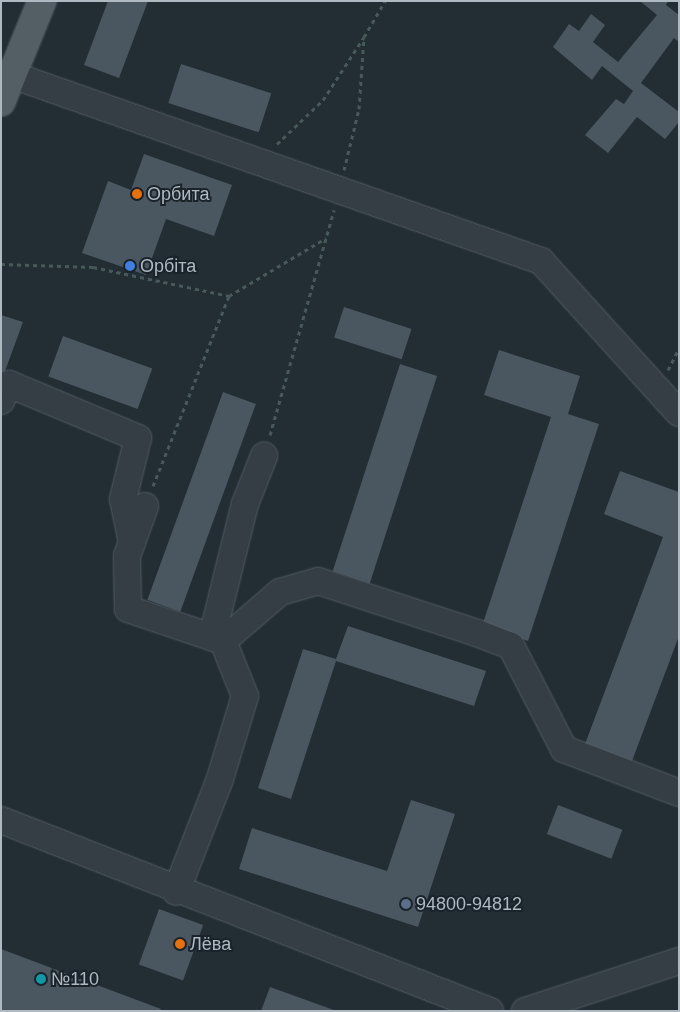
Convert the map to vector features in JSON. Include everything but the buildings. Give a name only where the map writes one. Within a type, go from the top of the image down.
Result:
[{"type":"main road","points":[[1,102],[42,1]]},
{"type":"street","points":[[12,75],[541,261],[679,413]]},
{"type":"street","points":[[1,401],[9,384],[138,438],[123,499],[132,542]]},
{"type":"street","points":[[176,892],[220,779],[245,696],[217,639],[245,504],[264,456]]},
{"type":"street","points":[[145,506],[127,556],[128,608],[217,639]]},
{"type":"street","points":[[217,639],[280,592],[318,582],[477,633],[511,646],[564,749],[679,793]]},
{"type":"street","points":[[1,820],[176,892],[490,1011]]},
{"type":"street","points":[[529,1010],[679,961]]},
{"type":"path","points":[[258,162],[322,100],[364,37],[385,1]]},
{"type":"path","points":[[264,456],[340,190],[359,109],[364,37]]},
{"type":"path","points":[[145,506],[229,296],[326,238]]},
{"type":"path","points":[[1,264],[93,267],[229,296]]},
{"type":"place","name":"Орбита","points":[[137,194]]},
{"type":"place","name":"Орбіта","points":[[130,266]]},
{"type":"place","name":"94800-94812","points":[[406,904]]},
{"type":"place","name":"Лёва","points":[[180,944]]},
{"type":"place","name":"№110","points":[[41,979]]}]
